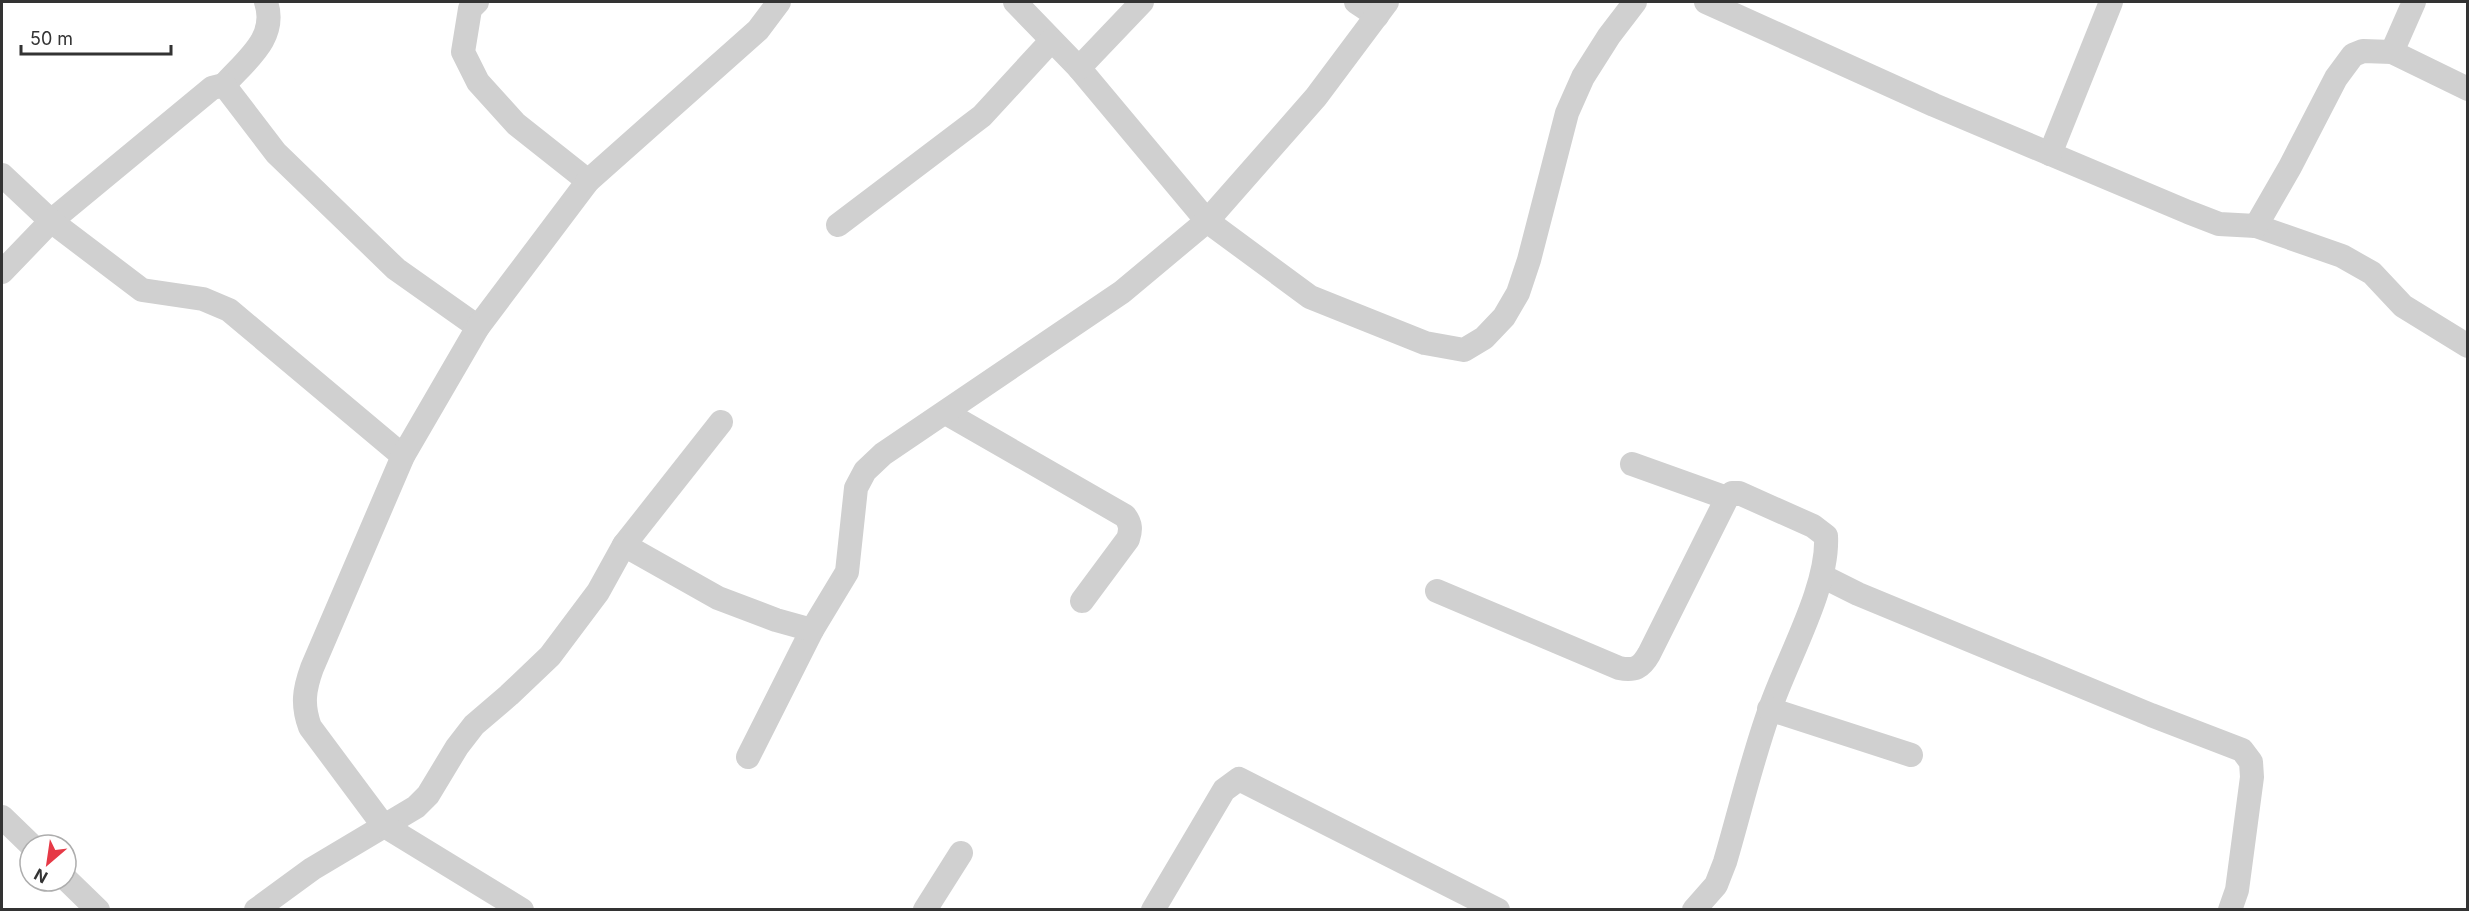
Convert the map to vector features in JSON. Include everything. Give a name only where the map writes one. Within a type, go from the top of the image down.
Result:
[{"type":"street","points":[[2,272],[51,221],[212,88],[224,85],[261,44],[270,27],[266,2]]},
{"type":"street","points":[[477,2],[470,9],[463,52],[478,82],[516,124],[588,181]]},
{"type":"street","points":[[522,909],[384,825],[310,728],[304,710],[304,689],[403,456],[478,327],[588,181],[758,30],[779,2]]},
{"type":"street","points":[[1015,2],[1078,68],[1207,221],[1310,297],[1425,343],[1464,350],[1491,331],[1504,317],[1518,293],[1567,113],[1583,77],[1609,36],[1635,2]]},
{"type":"street","points":[[1078,68],[1142,2]]},
{"type":"street","points":[[748,757],[812,630],[847,572],[856,488],[865,471],[883,454],[1122,292],[1207,221],[1317,97],[1382,9],[1356,2]]},
{"type":"street","points":[[1706,2],[1923,100],[2219,224],[2256,226],[2342,256],[2372,273],[2403,306],[2468,346]]},
{"type":"street","points":[[2050,154],[2110,2]]},
{"type":"street","points":[[2392,52],[2414,2]]},
{"type":"street","points":[[838,225],[982,116],[1051,41]]},
{"type":"street","points":[[2256,226],[2290,167],[2336,78],[2353,55],[2363,51],[2392,52],[2468,89]]},
{"type":"street","points":[[224,85],[276,153],[396,269],[478,327]]},
{"type":"street","points":[[2,175],[51,221],[142,290],[203,299],[229,310],[403,456]]},
{"type":"street","points":[[946,413],[1125,516],[1130,522],[1128,539],[1083,601]]},
{"type":"street","points":[[256,909],[312,869],[416,807],[428,795],[457,747],[474,725],[550,656],[598,592],[624,545],[721,422]]},
{"type":"street","points":[[1632,464],[1727,498]]},
{"type":"street","points":[[1437,591],[1619,668],[1632,670],[1642,666],[1649,654],[1732,492],[1739,493],[1821,531],[1826,536],[1827,548],[1822,576],[1769,709],[1725,862],[1716,885],[1694,909]]},
{"type":"street","points":[[624,545],[718,598],[776,620],[812,630]]},
{"type":"street","points":[[1822,576],[1858,594],[2151,715],[2242,750],[2251,762],[2252,777],[2237,890],[2230,909]]},
{"type":"street","points":[[1769,709],[1911,754]]},
{"type":"street","points":[[1153,909],[1224,790],[1239,779],[1498,909]]},
{"type":"street","points":[[2,817],[19,833]]},
{"type":"street","points":[[925,909],[961,854]]},
{"type":"street","points":[[78,890],[98,909]]}]
